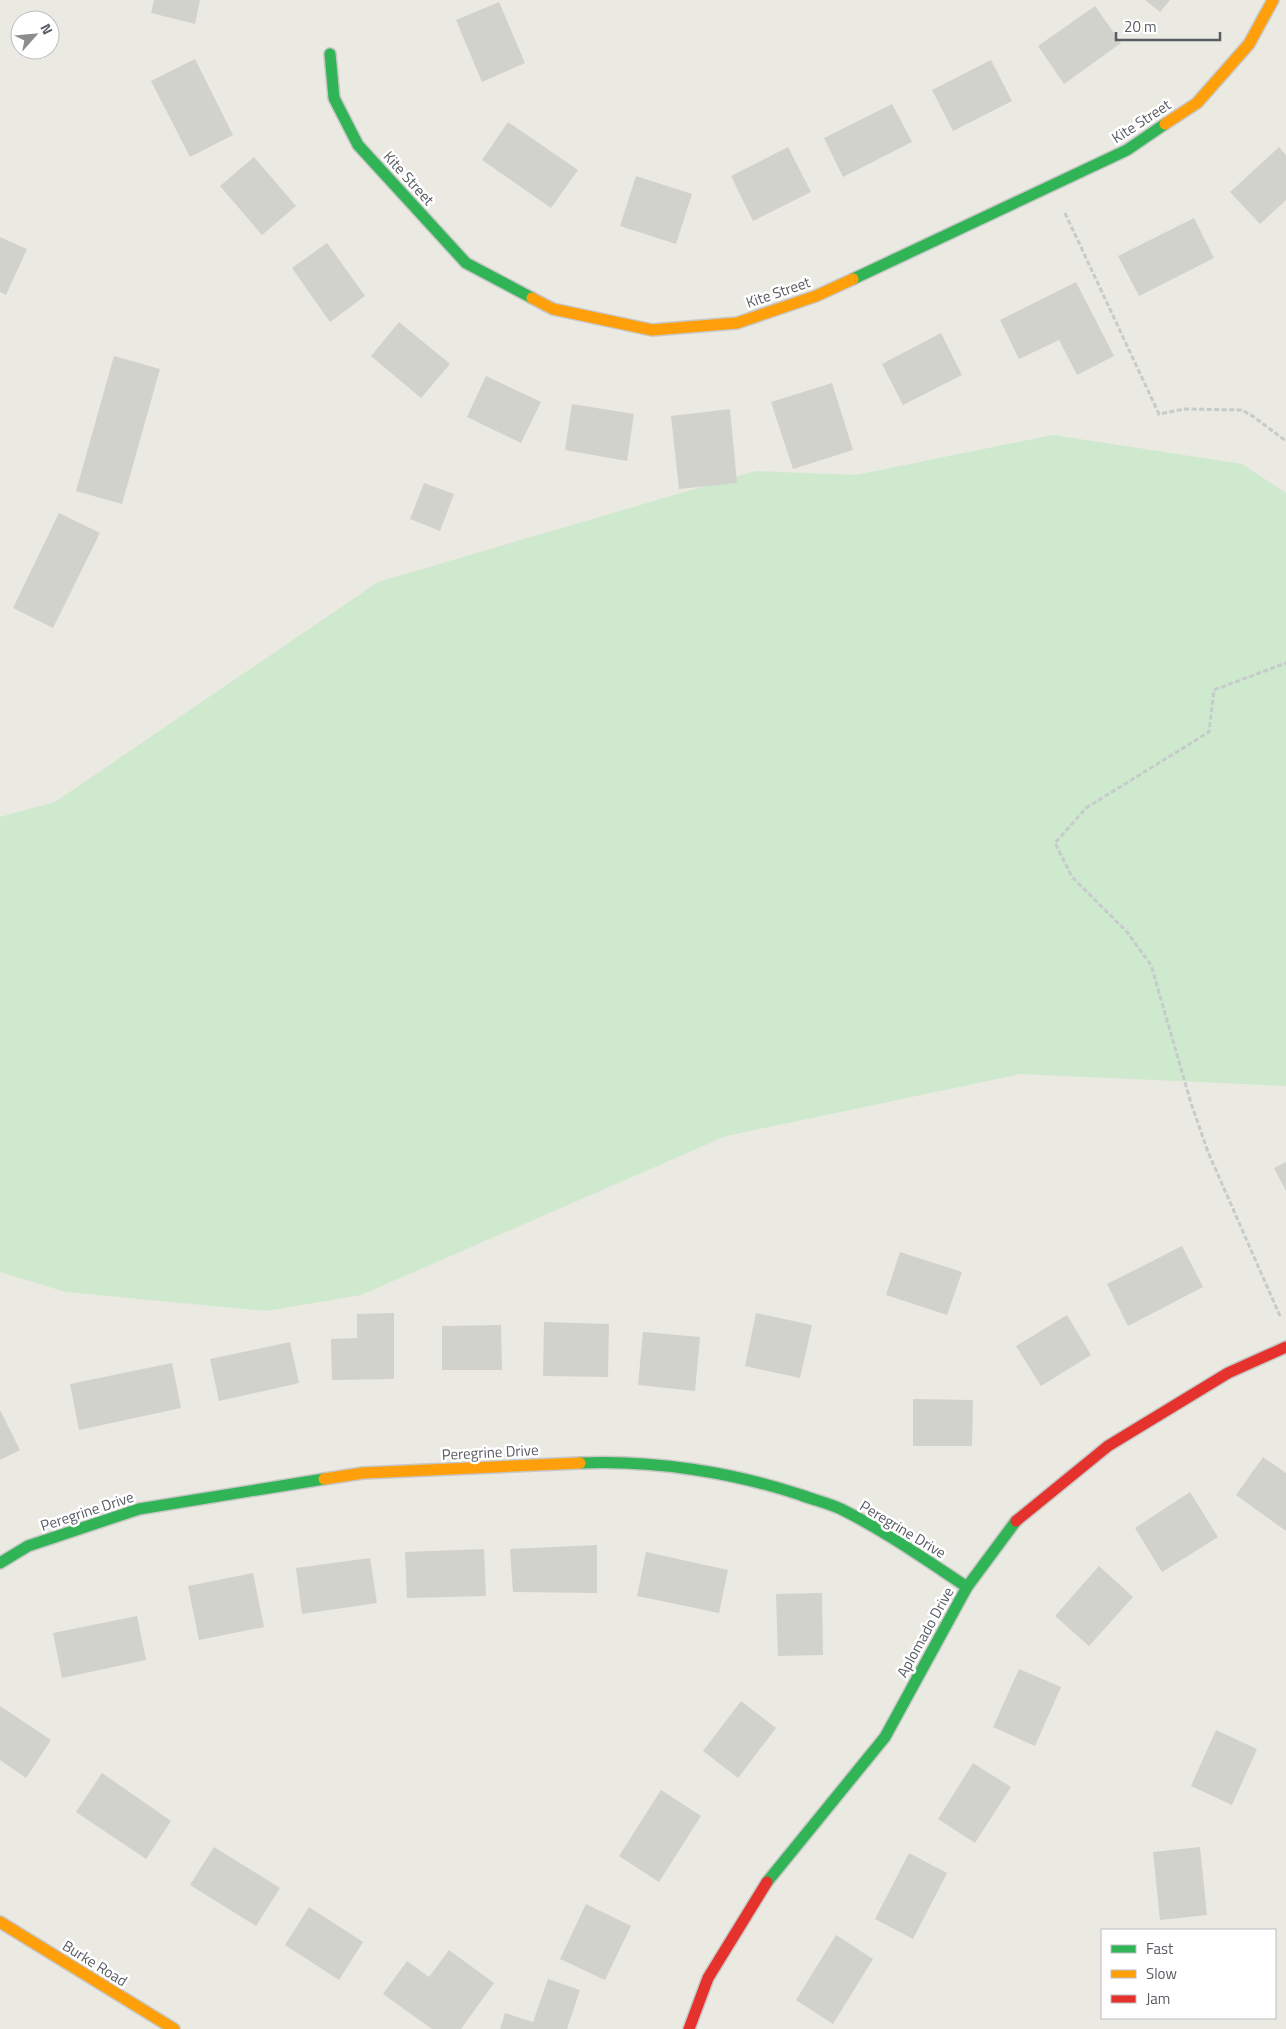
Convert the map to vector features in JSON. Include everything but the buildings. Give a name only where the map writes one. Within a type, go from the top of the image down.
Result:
[{"type":"street","name":"Kite Street","points":[[330,54],[334,98],[358,144],[466,263],[553,309],[652,330],[737,323],[816,296],[1127,150],[1197,103],[1249,44],[1274,0]]},
{"type":"street","name":"Aplomado Drive","points":[[689,2029],[708,1978],[764,1885],[884,1737],[967,1587],[1016,1521],[1108,1446],[1228,1373],[1286,1347]]},
{"type":"street","name":"Peregrine Drive","points":[[0,1563],[28,1546],[139,1509],[363,1473],[600,1462],[698,1469],[771,1485],[839,1508],[892,1537],[967,1587]]},
{"type":"street","name":"Burke Road","points":[[0,1922],[174,2029]]},
{"type":"path","points":[[1052,186],[1158,414],[1185,409],[1242,410],[1286,441]]},
{"type":"path","points":[[1282,1322],[1208,1152],[1191,1103],[1151,965],[1127,932],[1072,877],[1055,843],[1086,808],[1209,732],[1214,690],[1286,663]]},
{"type":"green space","points":[[1053,435],[1242,464],[1286,493],[1286,1086],[1020,1074],[726,1136],[361,1295],[266,1311],[66,1292],[0,1272],[0,817],[55,802],[378,582],[756,471],[856,475]]},
{"type":"traffic: fast","points":[[330,54],[334,98],[358,145],[466,263],[532,298]]},
{"type":"traffic: fast","points":[[853,279],[1127,150],[1165,124]]},
{"type":"traffic: fast","points":[[580,1463],[636,1464],[692,1469],[748,1480],[801,1495],[836,1507],[857,1518],[905,1546],[967,1587]]},
{"type":"traffic: fast","points":[[0,1563],[28,1546],[139,1509],[324,1479]]},
{"type":"traffic: fast","points":[[767,1882],[885,1737],[967,1587],[1016,1521]]},
{"type":"traffic: slow","points":[[1165,124],[1197,103],[1249,44],[1273,0]]},
{"type":"traffic: slow","points":[[532,298],[553,309],[652,330],[737,323],[816,296],[853,279]]},
{"type":"traffic: slow","points":[[324,1479],[363,1473],[580,1463]]},
{"type":"traffic: slow","points":[[0,1922],[174,2029]]},
{"type":"traffic: jam","points":[[1016,1521],[1108,1446],[1228,1373],[1286,1347]]},
{"type":"traffic: jam","points":[[689,2029],[708,1978],[767,1882]]}]
